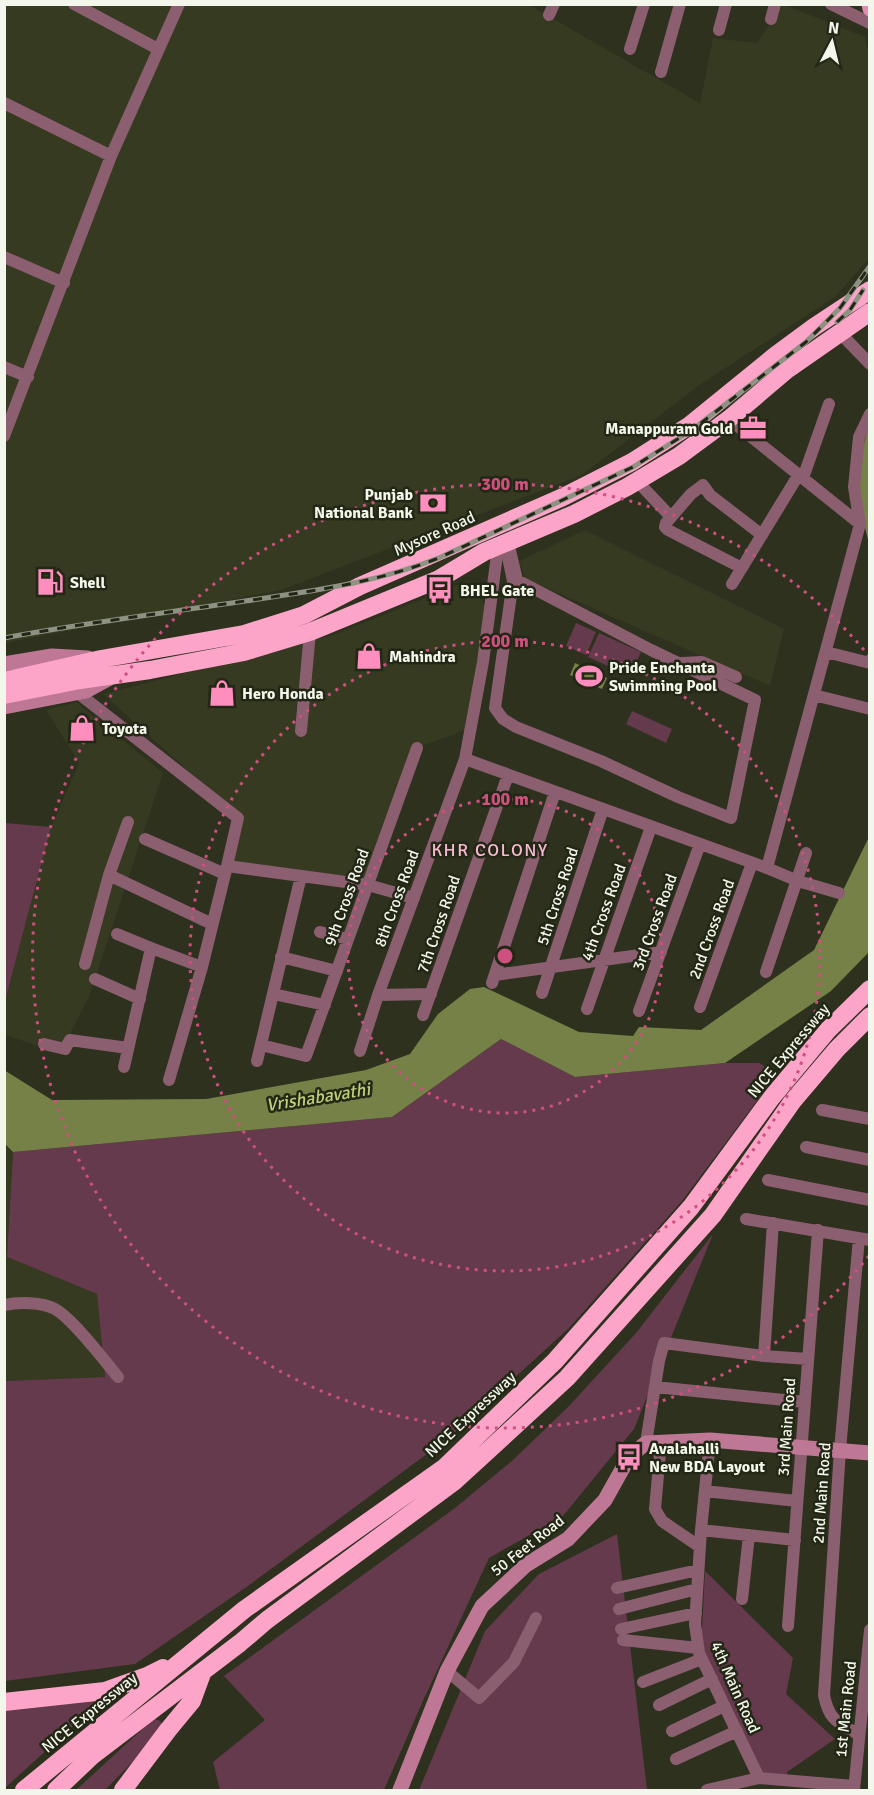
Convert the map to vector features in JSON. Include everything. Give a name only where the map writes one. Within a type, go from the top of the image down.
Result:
[{"type":"highway","name":"Mysore Road","points":[[4,681],[101,659],[244,634],[304,615],[360,586],[563,498],[632,462],[690,425],[776,355],[870,290]]},
{"type":"highway","points":[[4,695],[79,686],[113,676],[244,652],[310,632],[439,579],[484,552],[574,514],[679,456],[729,419],[788,369],[870,312]]},
{"type":"highway","name":"NICE Expressway","points":[[24,1791],[245,1609],[445,1467],[555,1361],[691,1207],[772,1097],[828,1030],[870,989]]},
{"type":"highway","points":[[56,1791],[93,1755],[267,1620],[455,1481],[567,1378],[713,1215],[792,1102],[837,1049],[870,1017]]},
{"type":"highway","points":[[4,1702],[105,1690],[147,1676],[189,1654]]},
{"type":"highway","points":[[123,1791],[192,1701],[203,1671]]},
{"type":"main road","points":[[869,4],[870,9]]},
{"type":"main road","name":"Mysore Road","points":[[4,664],[52,656],[101,659]]},
{"type":"main road","points":[[4,707],[79,686]]},
{"type":"main road","points":[[654,1442],[710,1440],[870,1453]]},
{"type":"main road","name":"50 Feet Road","points":[[400,1791],[447,1671],[482,1606],[526,1565],[568,1539],[605,1500],[628,1457],[654,1442]]},
{"type":"street","points":[[74,4],[158,48]]},
{"type":"street","points":[[4,436],[111,156],[179,4]]},
{"type":"street","points":[[630,49],[644,4]]},
{"type":"street","points":[[719,30],[726,4]]},
{"type":"street","points":[[771,19],[775,4]]},
{"type":"street","points":[[831,4],[870,23]]},
{"type":"street","points":[[661,72],[676,6]]},
{"type":"street","points":[[4,103],[111,156]]},
{"type":"street","points":[[4,257],[64,283]]},
{"type":"street","points":[[840,333],[870,364]]},
{"type":"street","points":[[4,367],[28,376]]},
{"type":"street","points":[[732,584],[801,476],[830,404]]},
{"type":"street","points":[[767,868],[860,524],[855,477],[859,437],[870,414]]},
{"type":"street","points":[[729,419],[860,524]]},
{"type":"street","points":[[637,481],[671,517]]},
{"type":"street","points":[[742,568],[668,530],[665,527],[666,523],[691,494],[703,485],[710,495],[762,536]]},
{"type":"street","points":[[504,544],[517,580],[755,700],[731,818],[516,727],[503,719],[495,708],[513,581],[504,544]]},
{"type":"street","name":"8th Cross Road","points":[[360,1051],[378,995],[465,759],[494,587],[504,544]]},
{"type":"street","points":[[301,731],[310,632]]},
{"type":"street","points":[[826,652],[870,663]]},
{"type":"street","points":[[678,663],[702,662],[736,677]]},
{"type":"street","points":[[79,686],[238,818],[202,967],[169,1080]]},
{"type":"street","points":[[814,695],[870,709]]},
{"type":"street","name":"9th Cross Road","points":[[261,1045],[306,1056],[417,748]]},
{"type":"street","points":[[465,759],[798,881],[839,893]]},
{"type":"street","points":[[614,767],[619,778],[651,791]]},
{"type":"street","name":"7th Cross Road","points":[[423,1016],[508,775]]},
{"type":"street","points":[[555,792],[493,979],[551,967],[661,952]]},
{"type":"street","name":"5th Cross Road","points":[[542,993],[603,809]]},
{"type":"street","points":[[85,964],[109,874],[128,822]]},
{"type":"street","name":"4th Cross Road","points":[[587,1009],[651,826]]},
{"type":"street","points":[[145,839],[226,870],[301,876],[368,885],[414,898]]},
{"type":"street","name":"3rd Cross Road","points":[[639,1011],[699,844]]},
{"type":"street","points":[[766,972],[806,853]]},
{"type":"street","name":"2nd Cross Road","points":[[700,1007],[752,863]]},
{"type":"street","points":[[109,874],[212,924]]},
{"type":"street","points":[[257,1061],[301,876]]},
{"type":"street","points":[[320,932],[348,939]]},
{"type":"street","points":[[117,934],[202,967]]},
{"type":"street","points":[[124,1067],[151,948]]},
{"type":"street","points":[[282,957],[337,970]]},
{"type":"street","points":[[498,961],[514,966]]},
{"type":"street","points":[[95,979],[140,999]]},
{"type":"street","points":[[273,993],[325,1005]]},
{"type":"street","points":[[378,995],[431,994]]},
{"type":"street","points":[[44,1044],[65,1049],[70,1041],[128,1048]]},
{"type":"street","points":[[822,1110],[870,1119]]},
{"type":"street","points":[[806,1147],[870,1160]]},
{"type":"street","points":[[768,1180],[870,1200]]},
{"type":"street","points":[[746,1219],[864,1239]]},
{"type":"street","points":[[764,1356],[773,1223]]},
{"type":"street","name":"3rd Main Road","points":[[788,1626],[818,1230]]},
{"type":"street","name":"2nd Main Road","points":[[859,1735],[834,1719],[826,1709],[824,1695],[840,1450],[864,1239]]},
{"type":"street","points":[[4,1305],[26,1304],[55,1309],[76,1329],[118,1377]]},
{"type":"street","points":[[700,1547],[662,1521],[655,1509],[655,1387],[664,1343],[764,1356],[808,1359]]},
{"type":"street","points":[[655,1387],[804,1402]]},
{"type":"street","name":"4th Main Road","points":[[710,1440],[695,1624],[700,1654],[759,1778]]},
{"type":"street","points":[[705,1491],[797,1501]]},
{"type":"street","points":[[701,1530],[795,1540]]},
{"type":"street","points":[[742,1599],[749,1534]]},
{"type":"street","points":[[617,1588],[698,1570]]},
{"type":"street","points":[[619,1609],[697,1589]]},
{"type":"street","points":[[696,1613],[622,1634],[700,1654]]},
{"type":"street","points":[[447,1671],[479,1698],[514,1662],[536,1618]]},
{"type":"street","name":"1st Main Road","points":[[854,1788],[870,1630]]},
{"type":"street","points":[[643,1682],[700,1654]]},
{"type":"street","points":[[659,1705],[712,1679]]},
{"type":"street","points":[[672,1731],[724,1706]]},
{"type":"street","points":[[676,1759],[737,1731]]},
{"type":"street","points":[[707,1791],[759,1778],[854,1788]]},
{"type":"shaded area","points":[[5,5],[529,5],[700,103],[713,38],[757,43],[782,5],[785,5],[865,37],[870,61],[868,260],[835,297],[701,384],[582,475],[281,590],[5,643]]},
{"type":"shaded area","points":[[585,530],[784,629],[770,686],[526,579],[519,561]]},
{"type":"shaded area","points":[[468,581],[487,608],[475,726],[417,748],[368,882],[230,864],[236,814],[103,694],[333,635]]},
{"type":"shaded area","points":[[576,623],[596,632],[586,655],[566,646]]},
{"type":"shaded area","points":[[599,633],[641,652],[630,676],[588,657]]},
{"type":"shaded area","points":[[76,702],[163,773],[89,997],[60,1053],[5,1035],[5,1001],[51,827],[79,763],[46,710]]},
{"type":"shaded area","points":[[632,711],[672,729],[666,743],[626,724]]},
{"type":"shaded area","points":[[4,823],[51,827],[5,1001]]},
{"type":"shaded area","points":[[501,1039],[575,1077],[725,1063],[759,1063],[777,1074],[682,1201],[569,1328],[450,1437],[248,1586],[135,1664],[5,1681],[4,1381],[105,1377],[97,1294],[7,1257],[13,1152],[392,1117]]},
{"type":"shaded area","points":[[4,1144],[13,1152],[7,1257],[97,1294],[105,1377],[5,1381]]},
{"type":"shaded area","points":[[713,1234],[634,1429],[563,1516],[489,1558],[384,1790],[220,1790],[213,1762],[265,1720],[224,1676],[455,1508],[513,1460],[569,1406],[636,1333]]},
{"type":"shaded area","points":[[617,1534],[647,1790],[419,1790],[485,1631],[539,1574]]},
{"type":"shaded area","points":[[705,1571],[793,1658],[786,1694],[835,1739],[787,1772],[788,1779],[761,1776],[701,1648]]},
{"type":"shaded area","points":[[107,1695],[5,1788],[5,1708]]},
{"type":"shaded area","points":[[155,1719],[164,1726],[162,1732],[105,1790],[76,1790],[149,1723]]},
{"type":"water","points":[[869,425],[869,544],[858,498],[859,462]]},
{"type":"water","name":"Pride Enchanta Swimming Pool","points":[[575,663],[607,678],[602,689],[570,675]]},
{"type":"water","name":"Vrishabavathi","points":[[869,837],[869,952],[831,991],[725,1063],[575,1077],[501,1039],[392,1117],[13,1152],[5,1144],[4,1070],[52,1100],[206,1099],[366,1070],[410,1054],[438,1014],[470,989],[484,987],[579,1032],[633,1036],[639,1027],[701,1030],[814,950]]},
{"type":"railway","points":[[4,638],[344,585],[369,580],[441,557],[633,467],[692,430],[806,342],[840,308],[870,266]]},
{"type":"railway","points":[[837,322],[850,310],[863,290]]},
{"type":"place","name":"Manappuram Gold","points":[[753,428]]},
{"type":"place","name":"Punjab National Bank","points":[[433,503]]},
{"type":"place","name":"Shell","points":[[50,582]]},
{"type":"place","name":"BHEL Gate","points":[[440,590]]},
{"type":"place","name":"Mahindra","points":[[369,656]]},
{"type":"place","name":"Pride Enchanta Swimming Pool","points":[[589,676]]},
{"type":"place","name":"Hero Honda","points":[[222,693]]},
{"type":"place","name":"Toyota","points":[[82,728]]},
{"type":"place","name":"Avalahalli New BDA Layout","points":[[629,1457]]},
{"type":"district","name":"KHR COLONY","points":[[490,850]]}]
